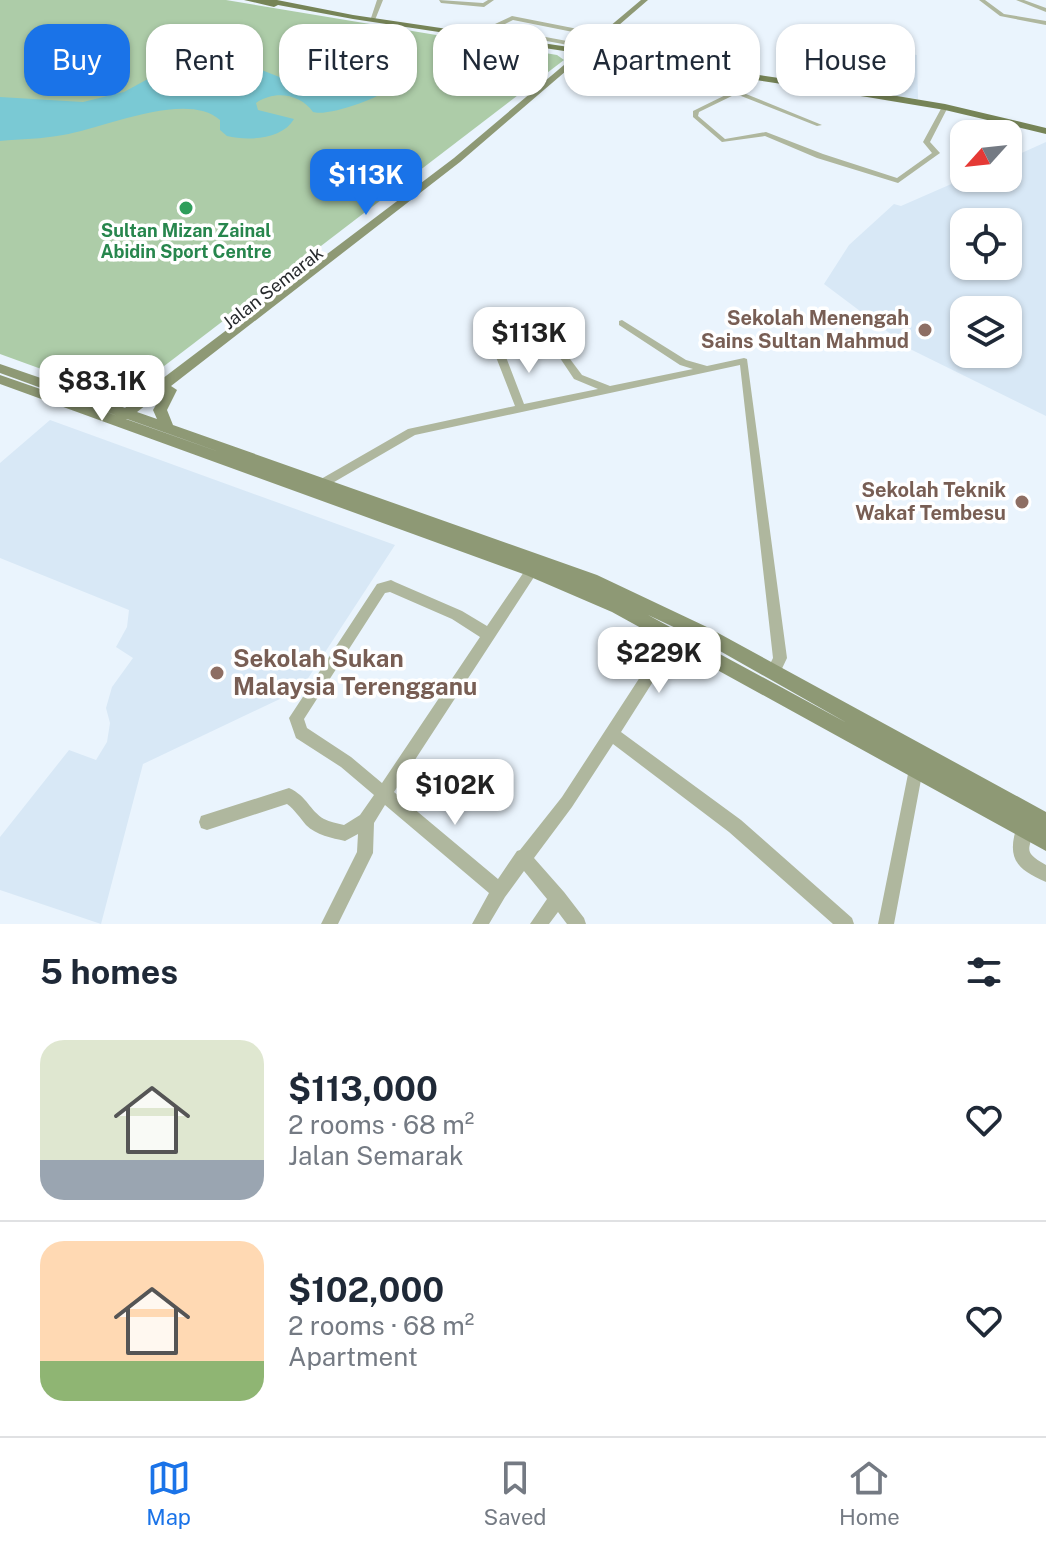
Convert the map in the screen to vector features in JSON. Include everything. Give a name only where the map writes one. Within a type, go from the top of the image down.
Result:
[{"type":"main road","points":[[248,0],[433,31]]},
{"type":"main road","points":[[265,0],[433,30]]},
{"type":"main road","points":[[618,24],[645,0]]},
{"type":"main road","points":[[624,24],[651,0]]},
{"type":"main road","points":[[548,48],[564,51]]},
{"type":"main road","points":[[560,50],[564,51]]},
{"type":"main road","name":"Jalan Semarak","points":[[127,418],[406,207],[564,71]]},
{"type":"main road","points":[[760,78],[945,107],[1046,131]]},
{"type":"main road","points":[[0,368],[89,399],[127,418],[166,425],[591,580],[703,633],[1046,823]]},
{"type":"main road","points":[[0,379],[127,418],[532,570],[675,635],[1046,841]]},
{"type":"main road","points":[[89,399],[128,398],[167,388]]},
{"type":"main road","points":[[166,425],[160,410],[167,388]]},
{"type":"street","points":[[372,20],[380,0]]},
{"type":"street","points":[[441,1],[484,5],[491,0]]},
{"type":"street","points":[[982,0],[1002,15],[1046,23]]},
{"type":"street","points":[[1019,0],[1046,10]]},
{"type":"street","points":[[515,18],[588,33],[568,43],[492,29],[515,18]]},
{"type":"street","points":[[731,96],[696,111],[695,116],[724,141],[766,134],[820,156],[898,181],[936,153],[926,142],[945,107]]},
{"type":"street","points":[[746,96],[819,125]]},
{"type":"street","points":[[515,321],[561,353],[578,377],[609,389]]},
{"type":"street","points":[[622,323],[683,363],[709,368]]},
{"type":"street","points":[[501,357],[520,407]]},
{"type":"street","points":[[325,482],[412,432],[744,361],[780,658],[773,672]]},
{"type":"street","points":[[207,822],[289,796],[310,822],[321,828],[345,833],[366,821],[532,570]]},
{"type":"street","points":[[488,634],[457,615],[391,586],[381,588],[300,707],[296,718],[301,733],[346,762],[499,891]]},
{"type":"street","points":[[480,924],[523,857],[567,802],[675,635]]},
{"type":"street","points":[[612,734],[735,826],[846,924]]},
{"type":"street","points":[[886,924],[916,769]]},
{"type":"street","points":[[329,924],[365,853],[366,821]]},
{"type":"street","points":[[1024,829],[1023,860],[1046,874]]},
{"type":"street","points":[[523,857],[578,924]]},
{"type":"street","points":[[538,924],[558,898]]},
{"type":"shaded area","points":[[915,55],[917,55],[918,99],[897,96],[915,96]]},
{"type":"shaded area","name":"Sekolah Menengah Sains Sultan Mahmud","points":[[1046,142],[1046,416],[912,350],[824,284],[849,245],[894,204],[901,206],[950,185],[950,192],[1022,192],[1022,153]]},
{"type":"shaded area","name":"Sekolah Sukan Malaysia Terengganu","points":[[50,420],[395,545],[301,689],[143,764],[101,924],[0,890],[0,837],[69,750],[96,760],[107,742],[110,723],[106,708],[112,687],[133,658],[116,647],[127,627],[129,610],[0,558],[0,463]]},
{"type":"green space","name":"Sultan Mizan Zainal Abidin Sport Centre","points":[[0,0],[226,0],[370,24],[279,24],[279,96],[417,96],[417,32],[433,34],[433,96],[517,96],[155,373],[110,394],[0,354]]},
{"type":"green space","name":"Sultan Mizan Zainal Abidin Sport Centre","points":[[548,54],[564,60],[548,72]]},
{"type":"water","points":[[263,71],[279,77],[279,95],[256,103],[258,110],[294,119],[273,135],[244,138],[227,136],[220,130],[220,120],[205,112],[166,110],[63,135],[0,141],[0,97],[83,102],[108,96],[130,96],[130,89],[146,80],[146,96],[263,96]]},
{"type":"water","points":[[287,96],[378,96],[353,106],[320,113],[313,112]]},
{"type":"place","name":"Sultan Mizan Zainal Abidin Sport Centre","points":[[186,208]]},
{"type":"place","name":"Sekolah Menengah Sains Sultan Mahmud","points":[[925,330]]},
{"type":"place","name":"Sekolah Teknik Wakaf Tembesu","points":[[1022,502]]},
{"type":"place","name":"Sekolah Sukan Malaysia Terengganu","points":[[217,673]]}]
